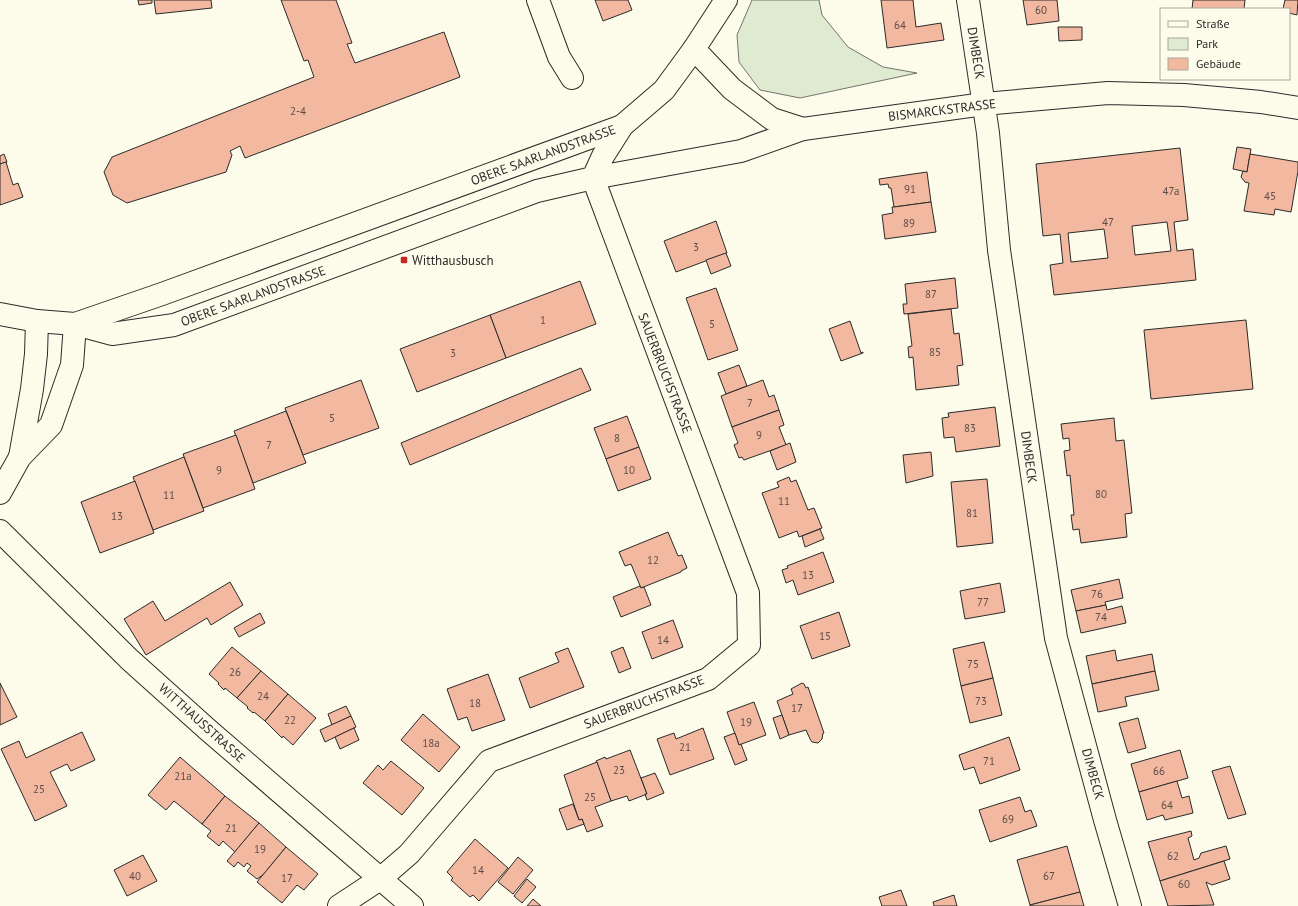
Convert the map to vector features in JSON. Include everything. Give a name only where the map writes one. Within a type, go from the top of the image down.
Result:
[{"type":"street","points":[[538,0],[558,57],[572,78]]},
{"type":"street","points":[[622,126],[664,90],[694,49],[726,0]]},
{"type":"street","name":"DIMBECK","points":[[968,0],[984,104],[1000,250],[1056,638],[1105,820],[1130,906]]},
{"type":"street","points":[[694,49],[732,90],[766,115],[772,119],[803,129]]},
{"type":"street","name":"BISMARCKSTRASSE","points":[[592,178],[741,151],[803,129],[984,104],[1108,93],[1184,95],[1261,102],[1298,108]]},
{"type":"street","name":"OBERE SAARLANDSTRASSE","points":[[0,314],[37,321],[75,324],[112,334],[174,325],[537,191],[592,178],[603,156],[622,126]]},
{"type":"street","name":"OBERE SAARLANDSTRASSE","points":[[75,324],[162,294],[622,126]]},
{"type":"street","name":"SAUERBRUCHSTRASSE","points":[[339,906],[380,879],[409,854],[490,761],[708,679],[749,645],[748,593],[592,178]]},
{"type":"street","points":[[20,457],[36,361],[37,321]]},
{"type":"street","points":[[0,492],[20,457],[51,425],[72,365],[75,324]]},
{"type":"street","name":"WITTHAUSSTRASSE","points":[[0,531],[130,659],[207,729],[412,906]]},
{"type":"green space","points":[[752,0],[819,0],[822,15],[848,47],[883,67],[917,73],[800,98],[760,90],[739,62],[737,35]]},
{"type":"building","points":[[138,0],[152,0],[152,3],[139,5]]},
{"type":"building","points":[[154,0],[211,0],[212,8],[156,14]]},
{"type":"building","points":[[281,0],[336,0],[352,43],[347,44],[355,63],[444,32],[460,77],[245,158],[240,146],[230,151],[232,155],[226,172],[127,203],[113,195],[104,172],[112,157],[314,77],[308,60],[304,61]]},
{"type":"building","points":[[595,0],[628,0],[632,10],[603,21]]},
{"type":"building","points":[[881,0],[913,0],[916,27],[941,23],[944,40],[887,48]]},
{"type":"building","points":[[1023,0],[1057,0],[1059,21],[1027,25]]},
{"type":"building","points":[[1193,0],[1245,0],[1244,8],[1192,8]]},
{"type":"building","points":[[1285,0],[1298,0],[1297,15],[1290,13],[1290,8],[1283,8]]},
{"type":"building","points":[[1058,27],[1082,27],[1082,40],[1059,41]]},
{"type":"building","points":[[1237,147],[1251,149],[1247,172],[1233,169]]},
{"type":"building","points":[[1180,148],[1188,220],[1174,222],[1177,251],[1193,249],[1196,280],[1054,295],[1050,265],[1063,263],[1060,234],[1043,236],[1036,164]],"holes":[[[1167,222],[1171,251],[1135,255],[1132,226]],[[1104,229],[1108,258],[1071,262],[1068,233]]]},
{"type":"building","points":[[4,154],[7,162],[0,164],[0,156]]},
{"type":"building","points":[[1250,154],[1298,162],[1298,171],[1291,212],[1275,209],[1274,215],[1244,211],[1249,183],[1245,182],[1241,177],[1243,171],[1247,172]]},
{"type":"building","points":[[6,162],[13,185],[18,183],[23,197],[0,205],[0,164]]},
{"type":"building","points":[[927,172],[931,202],[894,207],[891,188],[889,188],[888,184],[880,185],[879,179]]},
{"type":"building","points":[[931,202],[936,232],[885,239],[882,215],[893,213],[892,207]]},
{"type":"building","points":[[716,221],[727,253],[676,272],[664,241]]},
{"type":"building","points":[[726,253],[731,266],[711,274],[706,260]]},
{"type":"building","points":[[955,278],[958,308],[904,314],[903,304],[907,304],[905,284]]},
{"type":"building","points":[[580,281],[596,324],[506,358],[490,315]]},
{"type":"building","points":[[716,288],[738,350],[708,360],[686,298]]},
{"type":"building","points":[[951,309],[954,334],[959,333],[963,365],[957,366],[959,385],[916,390],[913,357],[909,358],[908,347],[912,346],[908,314]]},
{"type":"building","points":[[490,315],[506,358],[417,392],[400,349]]},
{"type":"building","points":[[1246,320],[1253,389],[1151,399],[1144,330]]},
{"type":"building","points":[[850,321],[861,353],[863,353],[841,361],[829,329]]},
{"type":"building","points":[[739,365],[747,386],[726,394],[718,373]]},
{"type":"building","points":[[581,368],[591,390],[410,465],[401,443]]},
{"type":"building","points":[[361,380],[379,428],[303,455],[285,408]]},
{"type":"building","points":[[763,380],[769,397],[774,395],[779,410],[732,427],[721,396]]},
{"type":"building","points":[[995,407],[1000,446],[956,452],[954,437],[944,438],[942,418],[949,417],[948,413]]},
{"type":"building","points":[[779,410],[784,425],[779,427],[786,445],[744,460],[742,457],[739,458],[734,445],[738,443],[732,427]]},
{"type":"building","points":[[286,411],[306,463],[253,483],[234,431]]},
{"type":"building","points":[[627,416],[639,447],[606,459],[594,428]]},
{"type":"building","points":[[1114,418],[1116,441],[1124,440],[1132,513],[1125,514],[1127,537],[1081,543],[1079,529],[1073,530],[1071,515],[1074,515],[1070,475],[1067,476],[1064,451],[1070,450],[1069,438],[1063,439],[1061,424]]},
{"type":"building","points":[[236,435],[255,489],[203,508],[183,454]]},
{"type":"building","points":[[790,443],[796,462],[777,470],[770,451]]},
{"type":"building","points":[[639,447],[651,479],[618,491],[606,459]]},
{"type":"building","points":[[931,452],[933,476],[906,483],[903,455]]},
{"type":"building","points":[[184,457],[204,511],[153,530],[133,477]]},
{"type":"building","points":[[789,477],[791,482],[796,480],[808,510],[814,508],[822,528],[799,537],[797,531],[779,538],[762,493],[779,487],[777,482]]},
{"type":"building","points":[[987,479],[993,543],[957,547],[951,482]]},
{"type":"building","points":[[135,481],[154,533],[100,553],[81,502]]},
{"type":"building","points":[[820,529],[824,539],[805,547],[802,536]]},
{"type":"building","points":[[668,532],[678,556],[682,555],[687,568],[681,572],[641,588],[631,564],[625,566],[619,552]]},
{"type":"building","points":[[823,552],[834,582],[798,595],[793,580],[786,583],[782,570],[788,568],[787,566]]},
{"type":"building","points":[[1119,579],[1123,598],[1105,602],[1106,605],[1076,611],[1071,590]]},
{"type":"building","points":[[230,582],[243,605],[211,625],[207,618],[146,655],[124,619],[153,601],[165,621]]},
{"type":"building","points":[[1000,583],[1005,612],[965,619],[960,591]]},
{"type":"building","points":[[640,586],[641,588],[644,587],[651,605],[621,617],[613,597]]},
{"type":"building","points":[[1106,605],[1107,610],[1122,606],[1126,623],[1081,633],[1076,611]]},
{"type":"building","points":[[839,612],[850,646],[812,659],[800,626]]},
{"type":"building","points":[[260,613],[265,623],[239,637],[234,628]]},
{"type":"building","points":[[673,620],[683,647],[652,659],[642,632]]},
{"type":"building","points":[[984,642],[993,678],[961,686],[953,649]]},
{"type":"building","points":[[232,647],[261,671],[237,698],[225,688],[224,690],[209,674]]},
{"type":"building","points":[[623,647],[631,668],[619,673],[611,652]]},
{"type":"building","points":[[568,648],[584,687],[530,708],[519,678],[559,662],[555,653]]},
{"type":"building","points":[[1115,650],[1117,661],[1152,654],[1155,671],[1092,684],[1086,656]]},
{"type":"building","points":[[261,671],[288,694],[265,721],[254,712],[253,713],[237,698]]},
{"type":"building","points":[[1155,671],[1159,690],[1125,697],[1127,706],[1098,712],[1092,684]]},
{"type":"building","points":[[488,674],[505,720],[472,731],[467,717],[458,720],[447,689]]},
{"type":"building","points":[[993,678],[1002,715],[970,723],[961,686]]},
{"type":"building","points":[[0,683],[17,717],[0,725]]},
{"type":"building","points":[[802,683],[806,688],[808,687],[824,733],[822,739],[818,743],[812,742],[806,730],[789,735],[777,701],[793,694],[791,689]]},
{"type":"building","points":[[288,694],[316,718],[293,745],[283,736],[282,738],[265,721]]},
{"type":"building","points":[[754,702],[766,735],[739,745],[727,712]]},
{"type":"building","points":[[346,706],[351,716],[332,725],[328,714]]},
{"type":"building","points":[[423,714],[460,747],[439,772],[401,740]]},
{"type":"building","points":[[782,715],[789,735],[780,739],[773,718]]},
{"type":"building","points":[[351,716],[356,727],[325,742],[320,730]]},
{"type":"building","points":[[1138,718],[1146,748],[1128,753],[1119,723]]},
{"type":"building","points":[[354,728],[359,740],[340,749],[335,737]]},
{"type":"building","points":[[703,728],[714,759],[670,775],[657,739],[674,733],[676,739]]},
{"type":"building","points":[[82,732],[95,760],[71,771],[67,764],[50,772],[67,806],[35,821],[1,749],[19,741],[26,758]]},
{"type":"building","points":[[735,733],[739,745],[741,744],[747,760],[735,765],[724,737]]},
{"type":"building","points":[[1009,737],[1020,770],[980,784],[974,767],[964,770],[959,755]]},
{"type":"building","points":[[630,750],[647,794],[629,801],[627,796],[611,801],[596,761]]},
{"type":"building","points":[[1180,750],[1188,778],[1139,792],[1131,764]]},
{"type":"building","points":[[180,757],[225,796],[202,824],[174,801],[166,810],[148,795]]},
{"type":"building","points":[[391,761],[424,788],[402,815],[363,783],[378,765],[383,770]]},
{"type":"building","points":[[597,762],[611,801],[595,807],[603,826],[587,832],[582,819],[579,820],[564,775]]},
{"type":"building","points":[[1230,766],[1246,814],[1228,819],[1212,771]]},
{"type":"building","points":[[655,773],[664,793],[647,800],[645,794],[647,794],[641,778]]},
{"type":"building","points":[[1177,781],[1182,798],[1189,796],[1193,813],[1165,820],[1163,815],[1147,820],[1139,792]]},
{"type":"building","points":[[225,796],[259,823],[235,852],[223,841],[219,846],[207,836],[211,831],[202,824]]},
{"type":"building","points":[[1020,797],[1025,812],[1031,810],[1037,826],[990,842],[979,810]]},
{"type":"building","points":[[573,804],[579,820],[582,819],[584,824],[567,830],[559,809]]},
{"type":"building","points":[[259,823],[286,847],[263,875],[257,879],[247,871],[251,866],[247,863],[244,867],[238,862],[234,867],[227,861]]},
{"type":"building","points":[[1191,831],[1192,836],[1188,838],[1194,860],[1199,858],[1201,853],[1226,846],[1230,859],[1160,881],[1148,842]]},
{"type":"building","points":[[475,839],[508,868],[479,901],[473,895],[470,897],[451,880],[453,878],[447,872]]},
{"type":"building","points":[[1067,846],[1080,892],[1030,905],[1017,860]]},
{"type":"building","points":[[286,847],[318,874],[304,890],[297,885],[282,903],[257,882]]},
{"type":"building","points":[[143,855],[157,881],[127,896],[114,870]]},
{"type":"building","points":[[518,857],[533,870],[513,894],[498,882]]},
{"type":"building","points":[[1224,861],[1230,879],[1212,885],[1206,882],[1214,905],[1168,906],[1160,881]]},
{"type":"building","points":[[527,879],[536,887],[522,903],[514,896]]},
{"type":"building","points":[[901,890],[907,906],[882,906],[879,897]]},
{"type":"building","points":[[1080,892],[1084,906],[1030,906],[1030,905]]},
{"type":"building","points":[[954,895],[957,906],[934,906],[933,902]]},
{"type":"building","points":[[533,899],[541,906],[527,906]]},
{"type":"place","name":"Witthausbusch","points":[[404,260]]}]
